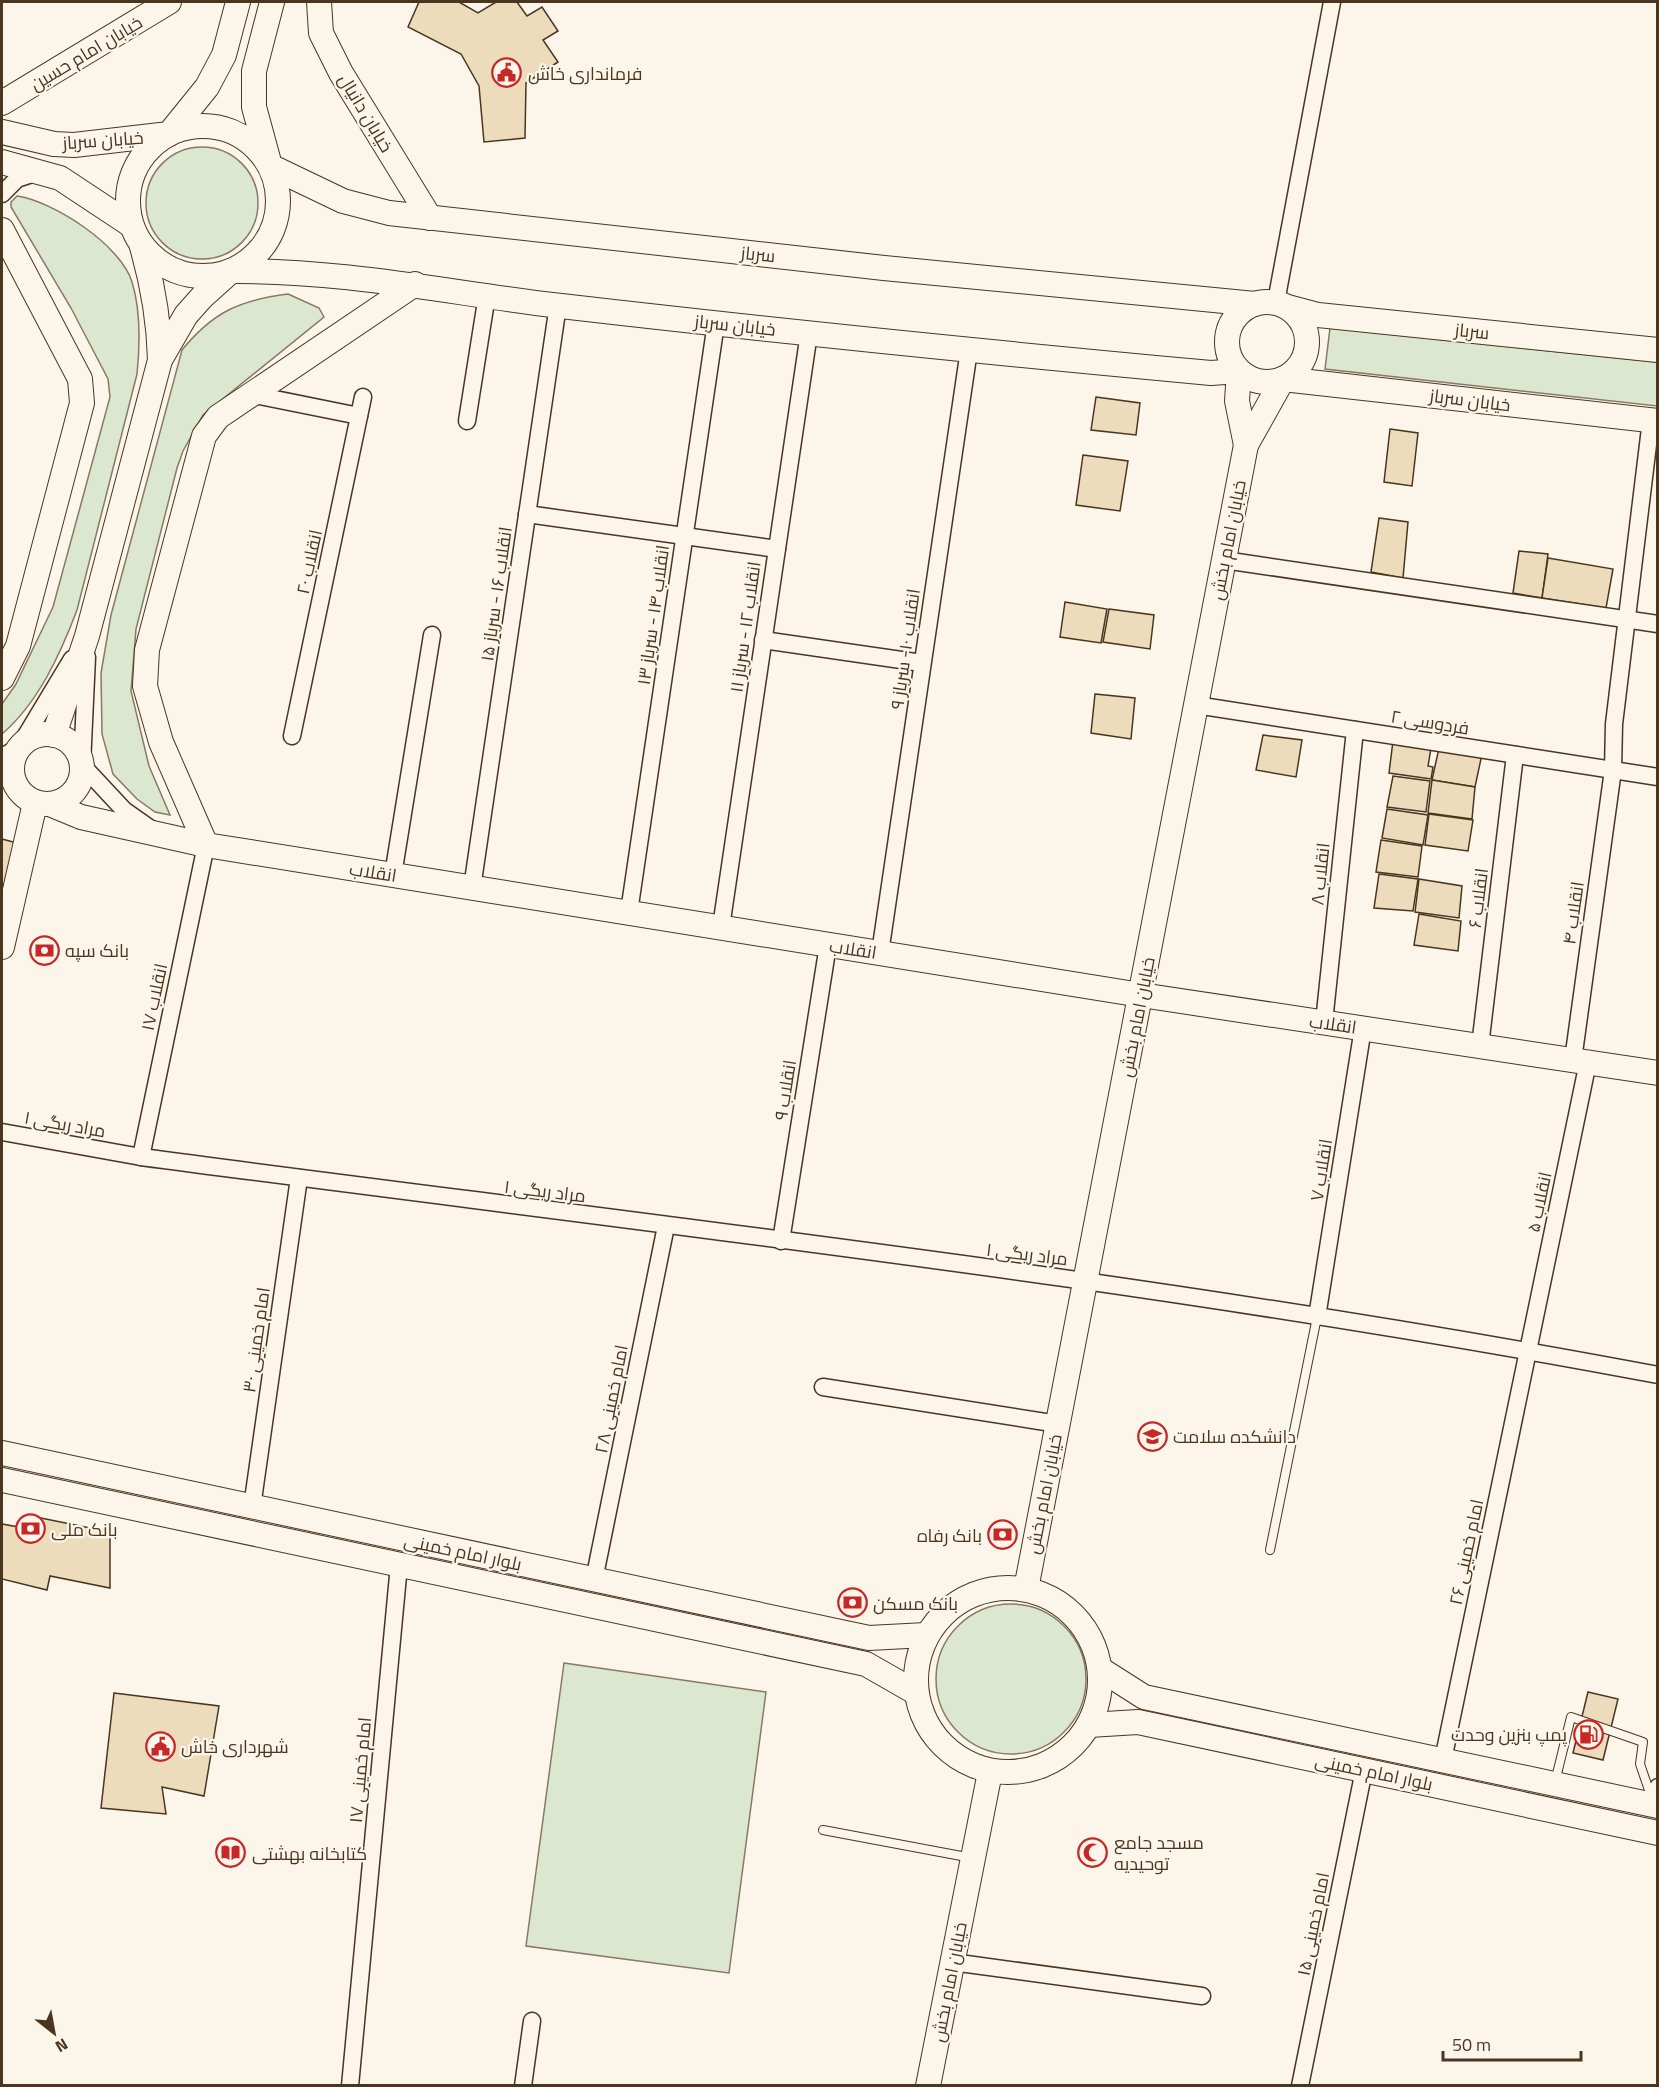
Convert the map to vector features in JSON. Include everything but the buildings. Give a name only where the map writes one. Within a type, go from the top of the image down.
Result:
[{"type":"main road","name":"خیابان امام حسین","points":[[2,103],[169,2]]},
{"type":"main road","points":[[169,134],[207,87],[224,55],[238,2]]},
{"type":"main road","points":[[54,735],[87,636],[160,360],[186,315],[202,297],[231,271],[253,258],[269,238],[278,207],[278,190],[254,107],[254,71],[272,2]]},
{"type":"main road","name":"خیابان دانیال","points":[[319,2],[321,33],[341,73],[430,218]]},
{"type":"main road","points":[[160,360],[159,322],[153,285],[127,203],[130,179],[140,159],[153,144],[169,134],[188,128],[212,126],[235,133],[255,147],[270,166]]},
{"type":"main road","name":"خیابان سرباز","points":[[2,132],[54,144],[74,145],[169,134]]},
{"type":"main road","name":"خیابان سرباز","points":[[2,162],[60,178],[79,189],[136,236]]},
{"type":"main road","name":"سرباز","points":[[270,166],[343,201],[389,213],[884,268],[1273,304],[1318,315],[1658,350]]},
{"type":"main road","points":[[2,231],[80,379],[82,403],[18,646],[2,678]]},
{"type":"main road","points":[[136,236],[159,264],[182,274],[207,277],[231,271]]},
{"type":"main road","name":"خیابان سرباز","points":[[231,271],[274,271],[415,284],[558,305],[969,350],[1211,373],[1239,371]]},
{"type":"main road","points":[[206,845],[162,742],[145,686],[147,650],[204,436],[218,417],[415,284]]},
{"type":"main road","points":[[1246,445],[1283,380],[1302,363],[1307,351],[1308,338],[1302,320],[1273,304],[1237,314],[1230,326],[1227,340],[1228,354],[1239,371],[1258,382],[1271,383],[1283,380]]},
{"type":"main road","points":[[1239,371],[1237,401],[1246,445]]},
{"type":"main road","name":"خیابان سرباز","points":[[1283,380],[1654,421]]},
{"type":"main road","name":"خیابان امام بخش","points":[[1026,1589],[1246,445]]},
{"type":"main road","points":[[54,735],[73,745],[82,765],[78,786],[63,801],[27,799],[15,785],[10,752],[35,736],[54,735]]},
{"type":"main road","points":[[2,946],[8,897],[27,799]]},
{"type":"main road","name":"انقلاب","points":[[27,799],[81,817],[206,845],[1141,995],[1658,1073]]},
{"type":"main road","name":"بلوار امام خمینی","points":[[2,1453],[869,1638],[926,1635]]},
{"type":"main road","name":"بلوار امام خمینی","points":[[2,1480],[866,1664],[915,1692]]},
{"type":"main road","points":[[997,1588],[1026,1589],[1053,1599],[1076,1617],[1092,1641],[1100,1669],[1100,1698],[1089,1725],[1071,1748],[1047,1764],[1019,1773],[990,1772],[963,1762],[939,1744],[923,1720],[915,1692],[916,1663],[926,1635],[945,1612],[969,1596],[997,1588]]},
{"type":"main road","name":"بلوار امام خمینی","points":[[1100,1669],[1144,1697],[1554,1784],[1656,1800]]},
{"type":"main road","name":"بلوار امام خمینی","points":[[1089,1725],[1138,1722],[1658,1833]]},
{"type":"main road","name":"خیابان امام بخش","points":[[928,2085],[990,1772]]},
{"type":"street","points":[[1273,304],[1332,2]]},
{"type":"street","points":[[2,194],[17,179],[38,172]]},
{"type":"street","points":[[466,422],[487,295]]},
{"type":"street","name":"انقلاب ۱۶ - سرباز ۱۵","points":[[472,888],[558,305]]},
{"type":"street","name":"انقلاب ۱۴ - سرباز ۱۳","points":[[629,912],[716,322]]},
{"type":"street","name":"انقلاب ۱۲ - سرباز ۱۱","points":[[720,927],[808,333]]},
{"type":"street","name":"انقلاب ۱۰- سرباز ۹","points":[[879,953],[969,350]]},
{"type":"street","points":[[250,394],[359,416]]},
{"type":"street","name":"انقلاب ۲۰","points":[[292,736],[363,397]]},
{"type":"street","name":"انقلاب ۴","points":[[1581,1061],[1612,770],[1614,724],[1654,421]]},
{"type":"street","points":[[527,514],[777,549]]},
{"type":"street","points":[[1224,560],[1658,624]]},
{"type":"street","points":[[393,875],[432,635]]},
{"type":"street","points":[[10,752],[87,636]]},
{"type":"street","points":[[87,636],[82,765],[124,810],[159,834]]},
{"type":"street","points":[[763,640],[922,663]]},
{"type":"street","name":"فردوسی ۲","points":[[1196,705],[1658,777]]},
{"type":"street","name":"انقلاب ۸","points":[[1324,1023],[1355,730]]},
{"type":"street","name":"انقلاب ۶","points":[[1480,1046],[1515,755]]},
{"type":"street","name":"انقلاب ۱۷","points":[[141,1157],[206,845]]},
{"type":"street","name":"انقلاب ۹","points":[[781,1241],[828,945]]},
{"type":"street","name":"انقلاب ۷","points":[[1317,1317],[1363,1028]]},
{"type":"street","name":"انقلاب ۵","points":[[1528,1351],[1581,1061]]},
{"type":"street","name":"مراد ریگی ۱","points":[[2,1132],[141,1157],[1085,1281],[1528,1351],[1658,1375]]},
{"type":"street","name":"امام خمینی ۳۰","points":[[252,1507],[299,1178]]},
{"type":"street","name":"امام خمینی ۲۸","points":[[594,1580],[666,1226]]},
{"type":"street","name":"امام خمینی ۲۶","points":[[1443,1760],[1528,1351]]},
{"type":"street","points":[[823,1387],[1058,1424]]},
{"type":"street","name":"امام خمینی ۱۷","points":[[350,2085],[399,1565]]},
{"type":"street","name":"امام خمینی ۱۵","points":[[1300,2085],[1364,1770]]},
{"type":"street","points":[[952,1962],[1202,1996]]},
{"type":"street","points":[[523,2085],[532,2021]]},
{"type":"lane","points":[[1270,1550],[1317,1317]]},
{"type":"lane","points":[[1554,1784],[1571,1717],[1643,1742],[1640,1764],[1656,1800]]},
{"type":"lane","points":[[823,1830],[973,1858]]},
{"type":"green space","points":[[202,147],[224,151],[242,163],[254,181],[258,203],[254,225],[242,243],[224,255],[202,259],[180,255],[162,243],[150,225],[146,203],[150,181],[162,163],[180,151]]},
{"type":"green space","points":[[17,196],[49,206],[66,216],[84,227],[114,254],[132,282],[137,305],[139,340],[137,374],[77,610],[47,677],[27,708],[2,734],[2,704],[16,684],[53,607],[110,397],[108,379],[71,308],[11,207],[11,202]]},
{"type":"green space","points":[[288,294],[319,308],[324,317],[203,415],[183,451],[177,468],[136,629],[131,691],[149,766],[170,815],[155,812],[137,799],[113,774],[102,734],[101,673],[111,615],[182,350],[205,326],[229,310],[256,300]]},
{"type":"green space","points":[[1330,328],[1657,362],[1657,406],[1325,369]]},
{"type":"green space","points":[[1011,1604],[1040,1610],[1064,1626],[1080,1650],[1086,1679],[1080,1708],[1064,1732],[1040,1748],[1011,1754],[982,1748],[958,1732],[942,1708],[936,1679],[942,1650],[958,1626],[982,1610]]},
{"type":"green space","points":[[564,1663],[766,1692],[729,1973],[526,1946]]},
{"type":"place","name":"فرمانداری خاش","points":[[507,73]]},
{"type":"place","name":"بانک سپه","points":[[44,950]]},
{"type":"place","name":"دانشکده سلامت","points":[[1152,1436]]},
{"type":"place","name":"بانک ملی","points":[[30,1529]]},
{"type":"place","name":"بانک رفاه","points":[[1003,1535]]},
{"type":"place","name":"بانک مسکن","points":[[852,1603]]},
{"type":"place","name":"پمپ بنزین وحدت","points":[[1588,1734]]},
{"type":"place","name":"شهرداری خاش","points":[[160,1746]]},
{"type":"place","name":"مسجد جامع توحیدیه","points":[[1093,1852]]},
{"type":"place","name":"کتابخانه بهشتی","points":[[231,1853]]}]
